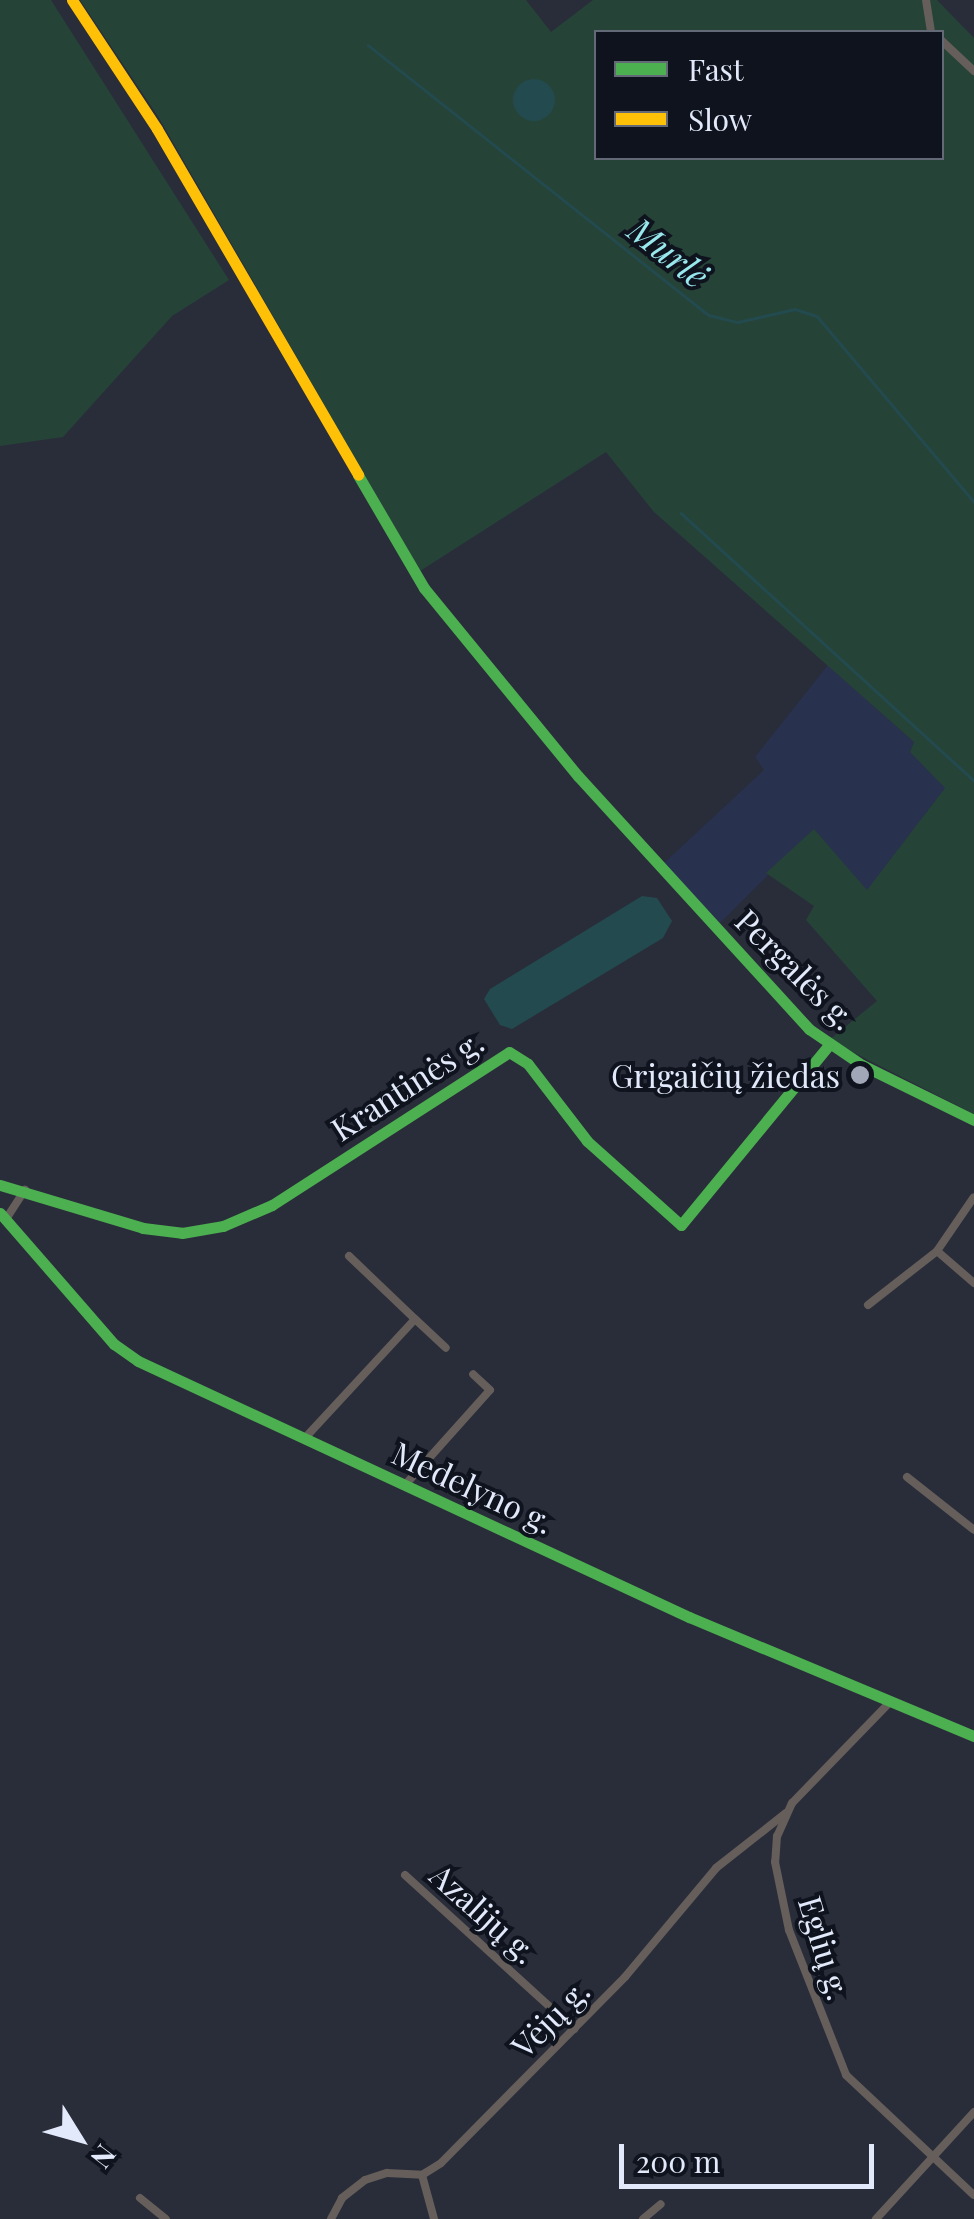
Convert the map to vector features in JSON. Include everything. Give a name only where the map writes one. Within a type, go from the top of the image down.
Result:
[{"type":"street","name":"Pergalės g.","points":[[72,0],[156,129],[410,570],[652,858],[828,1046],[974,1120]]},
{"type":"street","points":[[926,0],[931,30]]},
{"type":"street","points":[[944,43],[974,71]]},
{"type":"street","name":"Krantinės g.","points":[[0,1185],[143,1228],[182,1232],[223,1226],[272,1205],[509,1052],[528,1064],[587,1142],[681,1225],[828,1046]]},
{"type":"street","points":[[3,1216],[25,1190]]},
{"type":"street","points":[[868,1305],[937,1250],[974,1197]]},
{"type":"street","name":"Medelyno g.","points":[[3,1216],[114,1344],[303,1440],[689,1617],[974,1736]]},
{"type":"street","points":[[937,1250],[974,1282]]},
{"type":"street","points":[[349,1256],[446,1348]]},
{"type":"street","points":[[303,1440],[415,1319]]},
{"type":"street","points":[[405,1485],[490,1390],[473,1374]]},
{"type":"street","points":[[907,1476],[974,1530]]},
{"type":"street","points":[[786,1813],[892,1699]]},
{"type":"street","name":"Vėjų g.","points":[[422,2175],[574,2029],[716,1868],[786,1813]]},
{"type":"street","name":"Eglių g.","points":[[786,1813],[776,1862],[790,1930],[819,2015],[846,2075],[930,2160],[974,2195]]},
{"type":"street","name":"Azalijų g.","points":[[404,1875],[574,2029]]},
{"type":"street","points":[[876,2219],[974,2112]]},
{"type":"street","points":[[331,2219],[364,2180],[387,2172],[422,2175],[434,2219]]},
{"type":"street","points":[[140,2198],[166,2219]]},
{"type":"street","points":[[643,2219],[661,2204]]},
{"type":"shaded area","points":[[0,0],[51,0],[229,280],[172,316],[63,437],[0,446]]},
{"type":"shaded area","points":[[80,0],[526,0],[551,32],[593,0],[937,0],[974,38],[974,1114],[829,1040],[877,1001],[806,920],[814,906],[766,873],[814,829],[867,890],[945,788],[910,752],[914,742],[654,512],[606,452],[420,571],[159,118]]},
{"type":"shaded area","points":[[534,79],[549,85],[555,100],[549,115],[534,121],[519,115],[513,100],[519,85]]},
{"type":"shaded area","points":[[828,665],[914,742],[910,752],[946,787],[867,891],[814,829],[720,923],[664,863],[764,770],[755,757]]},
{"type":"shaded area","points":[[642,896],[657,898],[672,921],[663,938],[512,1029],[500,1025],[484,999],[490,989]]},
{"type":"waterway","name":"Murlė","points":[[368,45],[709,315],[738,322],[795,309],[817,316],[974,502]]},
{"type":"waterway","points":[[681,513],[974,781]]},
{"type":"traffic: fast","points":[[358,475],[424,588],[578,776],[809,1029],[862,1065],[974,1120]]},
{"type":"traffic: fast","points":[[0,1185],[143,1228],[182,1233],[223,1226],[272,1205],[509,1052],[528,1064],[587,1141],[681,1225],[828,1046]]},
{"type":"traffic: fast","points":[[0,1213],[114,1344],[138,1361],[689,1617],[974,1736]]},
{"type":"traffic: slow","points":[[72,0],[157,129],[358,475]]},
{"type":"place","name":"Grigaičių žiedas","points":[[860,1075]]}]
